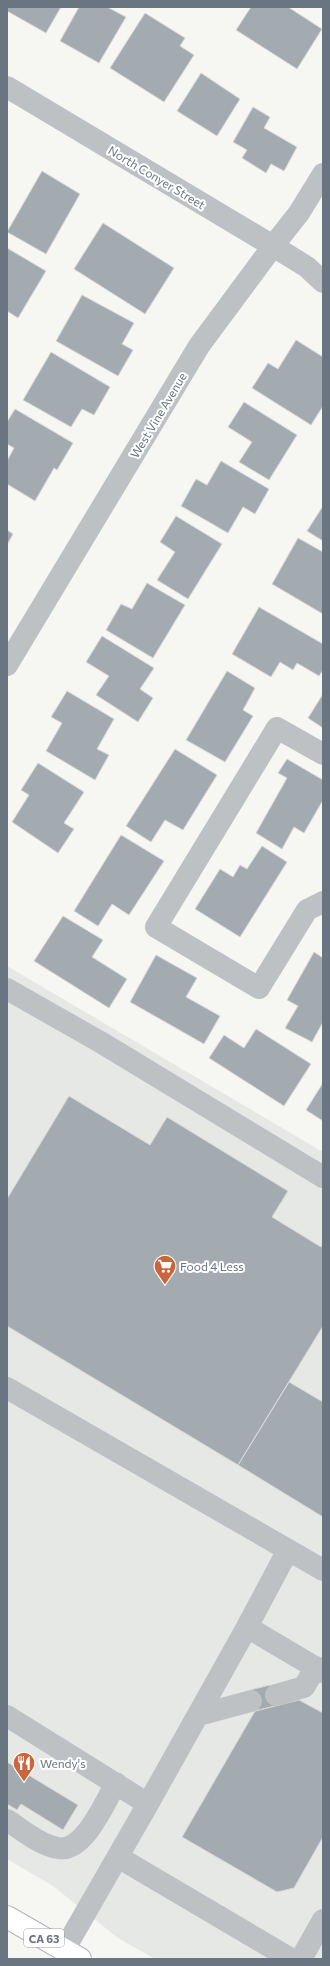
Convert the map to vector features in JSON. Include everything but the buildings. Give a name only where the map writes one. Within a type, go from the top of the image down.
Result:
[{"type":"main road","name":"CA 63","points":[[7,1917],[72,1954]]},
{"type":"street","name":"North Conyer Street","points":[[7,88],[307,267],[323,282]]},
{"type":"street","name":"West Vine Avenue","points":[[7,665],[199,346],[272,246],[299,213],[323,174]]},
{"type":"street","points":[[323,754],[277,728],[156,927],[259,988],[307,910],[323,902]]},
{"type":"street","points":[[7,989],[102,1043],[323,1177]]},
{"type":"street","points":[[7,1388],[323,1570]]},
{"type":"street","points":[[72,1954],[118,1857],[199,1714],[288,1550]]},
{"type":"street","points":[[247,1627],[319,1670],[304,1687],[276,1695]]},
{"type":"street","points":[[199,1714],[251,1701]]},
{"type":"street","points":[[7,1716],[148,1804]]},
{"type":"street","points":[[7,1820],[50,1846],[60,1849],[71,1847],[80,1842],[116,1784]]},
{"type":"street","points":[[118,1857],[291,1959]]},
{"type":"street","points":[[300,1959],[323,1920]]},
{"type":"shaded area","points":[[7,966],[323,1152],[323,1959],[155,1959],[118,1938],[53,1886],[7,1859]]},
{"type":"place","name":"Food 4 Less","points":[[165,1286]]},
{"type":"place","name":"Wendy's","points":[[24,1782]]}]
